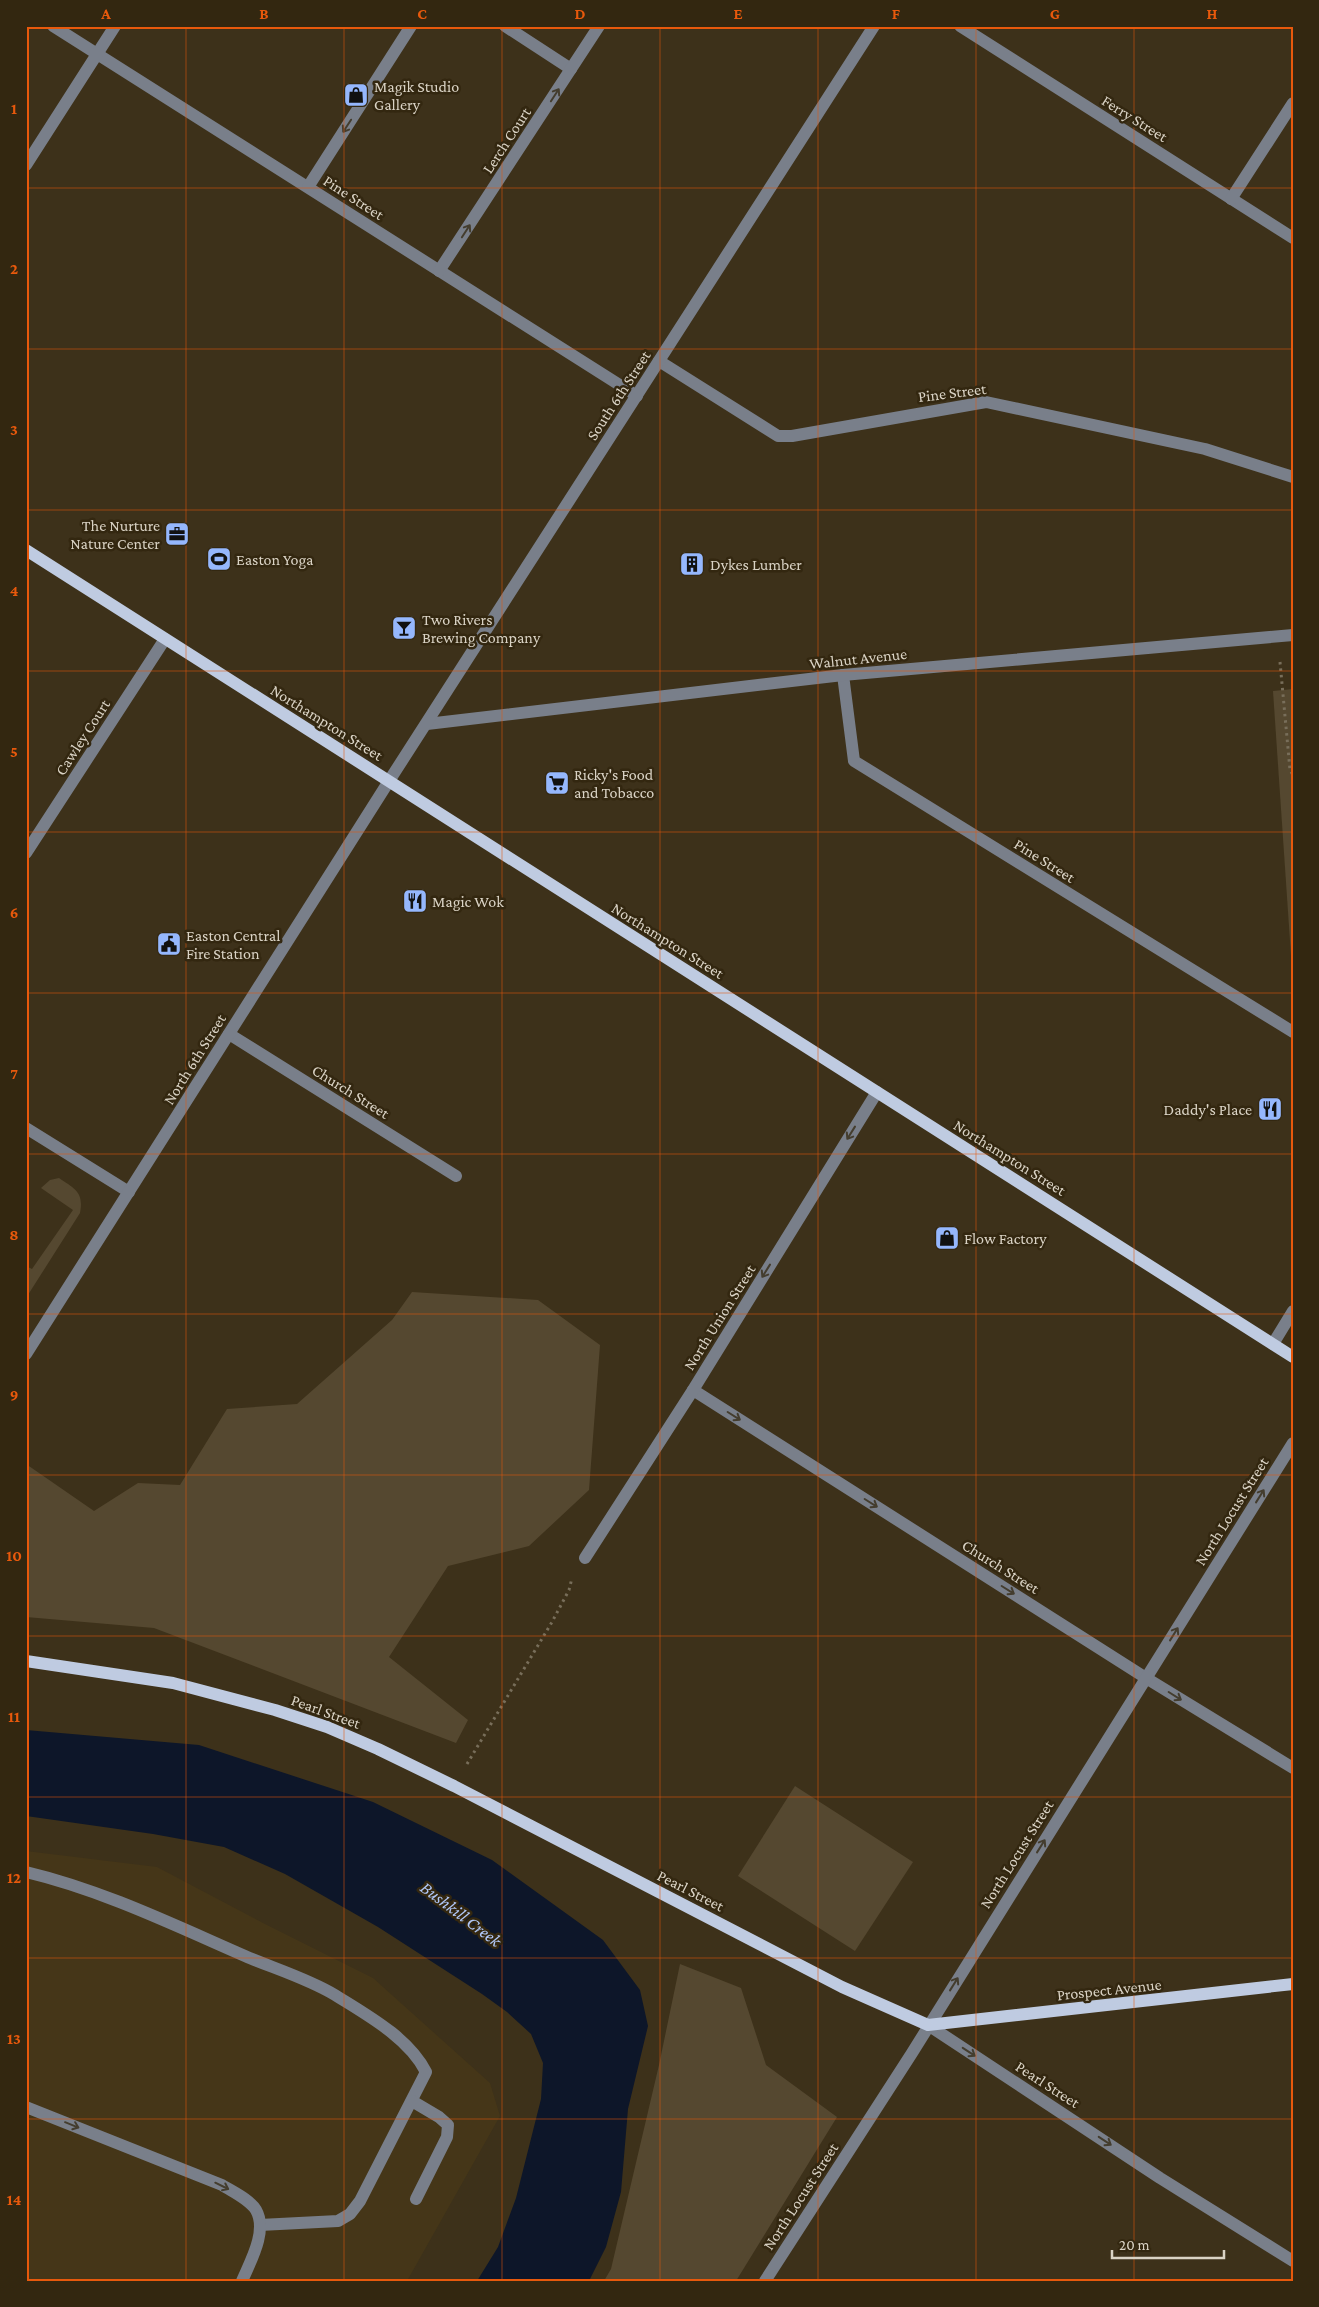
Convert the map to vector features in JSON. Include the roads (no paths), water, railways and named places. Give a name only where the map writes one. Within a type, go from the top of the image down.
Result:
[{"type":"main road","name":"Northampton Street","points":[[26,550],[1293,1356]]},
{"type":"main road","name":"Pearl Street","points":[[26,1661],[173,1683],[275,1710],[378,1749],[454,1786],[842,1986],[928,2025]]},
{"type":"main road","name":"Prospect Avenue","points":[[928,2025],[1293,1984]]},
{"type":"street","name":"Pine Street","points":[[53,26],[637,396]]},
{"type":"street","points":[[26,166],[115,26]]},
{"type":"street","points":[[308,188],[411,26]]},
{"type":"street","points":[[505,26],[571,69]]},
{"type":"street","name":"Lerch Court","points":[[439,271],[600,26]]},
{"type":"street","name":"South 6th Street","points":[[389,781],[874,26]]},
{"type":"street","name":"Ferry Street","points":[[960,26],[1293,238]]},
{"type":"street","points":[[1231,199],[1293,103]]},
{"type":"street","name":"Pine Street","points":[[659,361],[778,436],[792,436],[986,402],[1205,449],[1284,476],[1293,477]]},
{"type":"street","name":"Walnut Avenue","points":[[427,724],[843,675],[1293,635]]},
{"type":"street","name":"Cawley Court","points":[[26,853],[165,638]]},
{"type":"street","name":"Pine Street","points":[[843,675],[854,761],[1293,1032]]},
{"type":"street","name":"North 6th Street","points":[[26,1354],[389,781]]},
{"type":"street","name":"Church Street","points":[[229,1034],[456,1176]]},
{"type":"street","name":"North Union Street","points":[[585,1558],[693,1390],[877,1092]]},
{"type":"street","points":[[26,1128],[129,1192]]},
{"type":"street","points":[[1273,1344],[1293,1311]]},
{"type":"street","name":"Church Street","points":[[693,1390],[1146,1678],[1293,1768]]},
{"type":"street","name":"North Locust Street","points":[[765,2281],[1293,1443]]},
{"type":"street","points":[[26,1872],[57,1879],[173,1924],[333,1994],[392,2033],[418,2056],[426,2072],[360,2201],[350,2214],[338,2221],[260,2225]]},
{"type":"street","name":"Pearl Street","points":[[928,2025],[1160,2178],[1293,2261]]},
{"type":"street","points":[[412,2101],[439,2117],[448,2125],[447,2137],[416,2199]]},
{"type":"street","points":[[26,2107],[222,2186],[240,2196],[256,2210],[260,2225],[256,2248],[242,2281]]},
{"type":"water","name":"Bushkill Creek","points":[[26,1730],[199,1745],[373,1802],[492,1860],[603,1940],[640,1990],[648,2026],[628,2109],[621,2192],[606,2247],[589,2281],[477,2281],[498,2247],[516,2198],[541,2099],[543,2063],[531,2034],[507,2012],[482,1994],[378,1927],[285,1874],[224,1847],[153,1834],[26,1816]]},
{"type":"place","name":"Magik Studio Gallery","points":[[356,95]]},
{"type":"place","name":"The Nurture Nature Center","points":[[177,534]]},
{"type":"place","name":"Easton Yoga","points":[[219,559]]},
{"type":"place","name":"Dykes Lumber","points":[[692,564]]},
{"type":"place","name":"Two Rivers Brewing Company","points":[[404,628]]},
{"type":"place","name":"Ricky's Food and Tobacco","points":[[557,783]]},
{"type":"place","name":"Magic Wok","points":[[415,901]]},
{"type":"place","name":"Easton Central Fire Station","points":[[169,944]]},
{"type":"place","name":"Daddy's Place","points":[[1270,1109]]},
{"type":"place","name":"Flow Factory","points":[[947,1238]]}]
